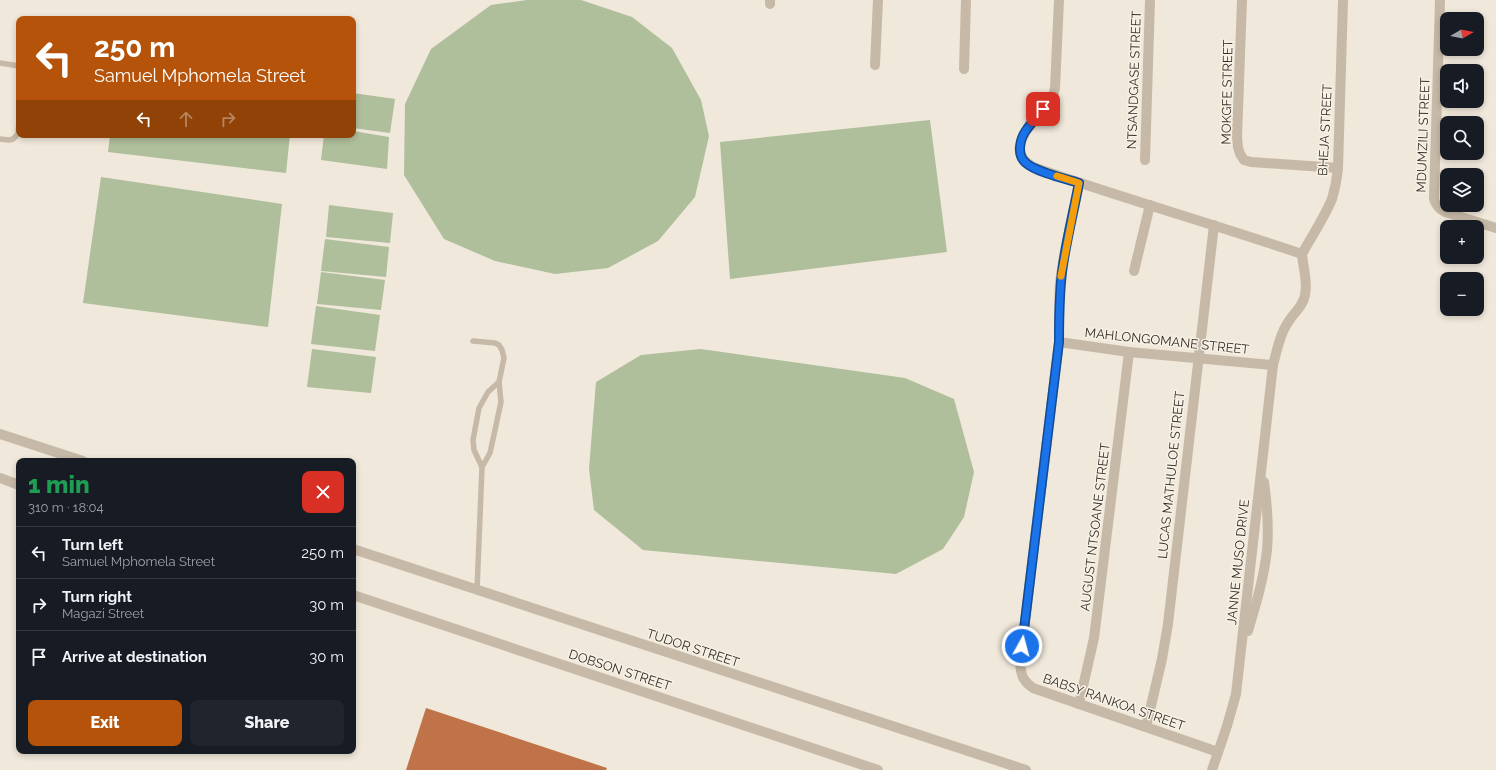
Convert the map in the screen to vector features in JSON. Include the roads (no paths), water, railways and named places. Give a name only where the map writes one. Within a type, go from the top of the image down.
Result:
[{"type":"street","points":[[875,65],[878,0]]},
{"type":"street","points":[[964,69],[966,0]]},
{"type":"street","points":[[1059,0],[1055,88],[1051,100],[1027,128],[1023,136],[1020,153],[1026,164],[1079,183],[1302,254]]},
{"type":"street","name":"NTSANDGASE STREET","points":[[1145,160],[1150,0]]},
{"type":"street","name":"MOKGFE STREET","points":[[1242,0],[1237,137],[1240,154],[1244,160],[1259,163],[1338,168]]},
{"type":"street","name":"BHEJA STREET","points":[[1302,254],[1332,198],[1338,168],[1343,0]]},
{"type":"street","name":"MDUMZILI STREET","points":[[1440,0],[1434,199],[1439,209],[1445,212],[1496,228]]},
{"type":"street","name":"BABSY RANKOA STREET","points":[[1079,183],[1063,263],[1058,309],[1059,342],[1020,672],[1024,682],[1033,688],[1218,752]]},
{"type":"street","points":[[1134,272],[1150,205]]},
{"type":"street","name":"LUCAS MATHULOE STREET","points":[[1146,727],[1162,659],[1168,624],[1214,225]]},
{"type":"street","name":"JANNE MUSO DRIVE","points":[[1212,770],[1236,694],[1273,365],[1283,331],[1287,323],[1301,307],[1306,293],[1302,254]]},
{"type":"street","name":"MAHLONGOMANE STREET","points":[[1059,342],[1129,352],[1273,365]]},
{"type":"street","name":"AUGUST NTSOANE STREET","points":[[1079,704],[1094,638],[1129,352]]},
{"type":"street","points":[[0,434],[75,458]]},
{"type":"street","name":"JANNE MUSO DRIVE","points":[[1240,664],[1258,597],[1267,549],[1267,521],[1262,464]]},
{"type":"street","points":[[0,478],[16,484]]},
{"type":"street","name":"TUDOR STREET","points":[[356,550],[1026,770]]},
{"type":"street","name":"DOBSON STREET","points":[[356,596],[878,770]]},
{"type":"lane","points":[[0,63],[16,66]]},
{"type":"lane","points":[[0,139],[4,140],[13,138],[16,136]]},
{"type":"lane","points":[[473,341],[495,343],[499,345],[504,358],[499,382],[501,402],[490,453],[482,467],[477,590]]},
{"type":"lane","points":[[482,467],[474,450],[473,440],[479,408],[488,392],[499,382]]}]
